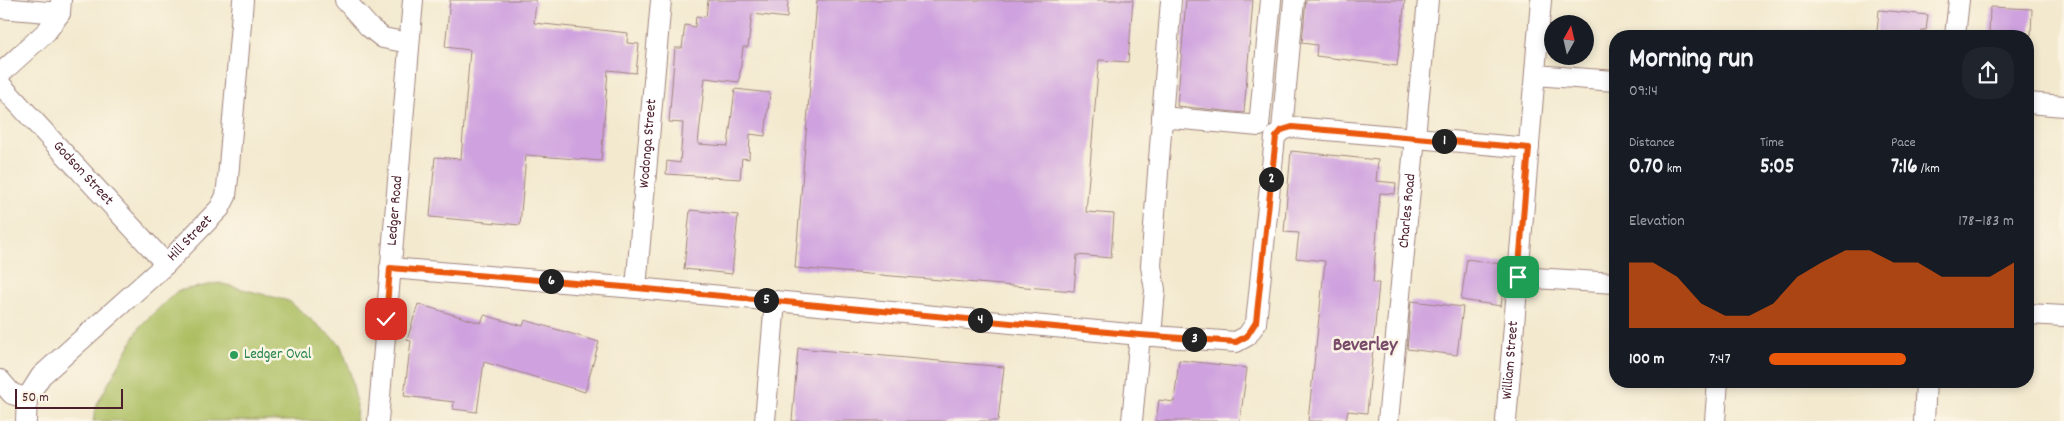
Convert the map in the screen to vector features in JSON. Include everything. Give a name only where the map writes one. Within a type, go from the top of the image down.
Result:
[{"type":"street","name":"Hill Street","points":[[26,421],[27,398],[41,376],[166,264],[220,208],[226,196],[243,0]]},
{"type":"street","points":[[345,0],[369,27],[383,38],[409,43]]},
{"type":"street","name":"Ledger Road","points":[[378,421],[413,0]]},
{"type":"street","name":"Wodonga Street","points":[[636,288],[661,0]]},
{"type":"street","points":[[1132,421],[1155,290],[1151,266],[1171,0]]},
{"type":"street","points":[[1162,117],[1259,126],[1271,0]]},
{"type":"street","points":[[1282,130],[1294,0]]},
{"type":"street","name":"Charles Road","points":[[1388,421],[1428,0]]},
{"type":"street","name":"William Street","points":[[1506,421],[1541,0]]},
{"type":"street","points":[[1956,30],[1959,0]]},
{"type":"street","points":[[0,8],[60,6],[47,31],[0,74]]},
{"type":"street","points":[[1535,75],[1609,81]]},
{"type":"street","name":"Godson Street","points":[[0,84],[166,264]]},
{"type":"street","points":[[2034,104],[2064,106]]},
{"type":"street","points":[[390,268],[636,288],[1146,336],[1236,342],[1247,336],[1256,322],[1276,137],[1282,130],[1292,127],[1529,148]]},
{"type":"street","points":[[1518,277],[1609,283]]},
{"type":"street","points":[[765,421],[775,301]]},
{"type":"street","points":[[2034,314],[2064,316]]},
{"type":"street","points":[[0,380],[12,394],[27,398]]},
{"type":"street","points":[[1714,421],[1717,388]]},
{"type":"street","points":[[1924,421],[1926,388]]},
{"type":"green space","name":"Ledger Oval","points":[[219,283],[289,301],[340,344],[349,367],[357,405],[356,421],[93,421],[97,404],[141,325],[177,291]]},
{"type":"building","points":[[450,0],[536,0],[534,23],[628,33],[627,43],[639,44],[636,73],[608,70],[601,161],[526,155],[520,225],[430,217],[435,157],[461,159],[470,50],[445,47]]},
{"type":"building","points":[[708,0],[788,0],[787,18],[752,14],[748,47],[743,47],[739,82],[705,78],[698,144],[728,146],[735,89],[770,93],[765,136],[750,134],[749,159],[742,158],[740,179],[666,174],[667,161],[680,163],[683,123],[669,122],[675,48],[682,48],[685,25],[695,27],[696,16],[706,17]]},
{"type":"building","points":[[817,0],[1133,0],[1128,62],[1099,60],[1086,212],[1114,214],[1111,258],[1077,255],[1074,291],[795,268]]},
{"type":"building","points":[[1186,0],[1253,0],[1244,113],[1177,106]]},
{"type":"building","points":[[1306,0],[1405,0],[1397,66],[1316,56],[1317,45],[1302,43]]},
{"type":"building","points":[[1990,7],[2032,9],[2031,30],[1989,30]]},
{"type":"building","points":[[1879,10],[1928,15],[1926,30],[1877,30]]},
{"type":"building","points":[[1291,151],[1378,160],[1376,181],[1396,183],[1395,194],[1380,193],[1373,283],[1379,283],[1367,413],[1348,411],[1346,421],[1308,421],[1325,261],[1296,258],[1299,233],[1284,232]]},
{"type":"building","points":[[690,210],[738,215],[732,274],[684,269]]},
{"type":"building","points":[[1467,259],[1507,265],[1501,306],[1461,300]]},
{"type":"building","points":[[1411,301],[1463,307],[1457,355],[1407,349]]},
{"type":"building","points":[[418,304],[481,323],[484,315],[523,326],[525,320],[599,342],[585,392],[484,362],[477,412],[453,409],[454,402],[404,396],[411,341],[407,340]]},
{"type":"building","points":[[798,348],[1004,367],[998,421],[792,421]]},
{"type":"building","points":[[1179,360],[1247,368],[1240,421],[1156,421],[1159,400],[1174,402]]},
{"type":"place","name":"Ledger Oval","points":[[234,355]]},
{"type":"district","name":"Beverley","points":[[1365,346]]},
{"type":"route","points":[[386,319],[390,268],[636,288],[1140,335],[1236,342],[1247,336],[1256,322],[1276,137],[1282,130],[1292,127],[1529,148],[1518,277]]}]
